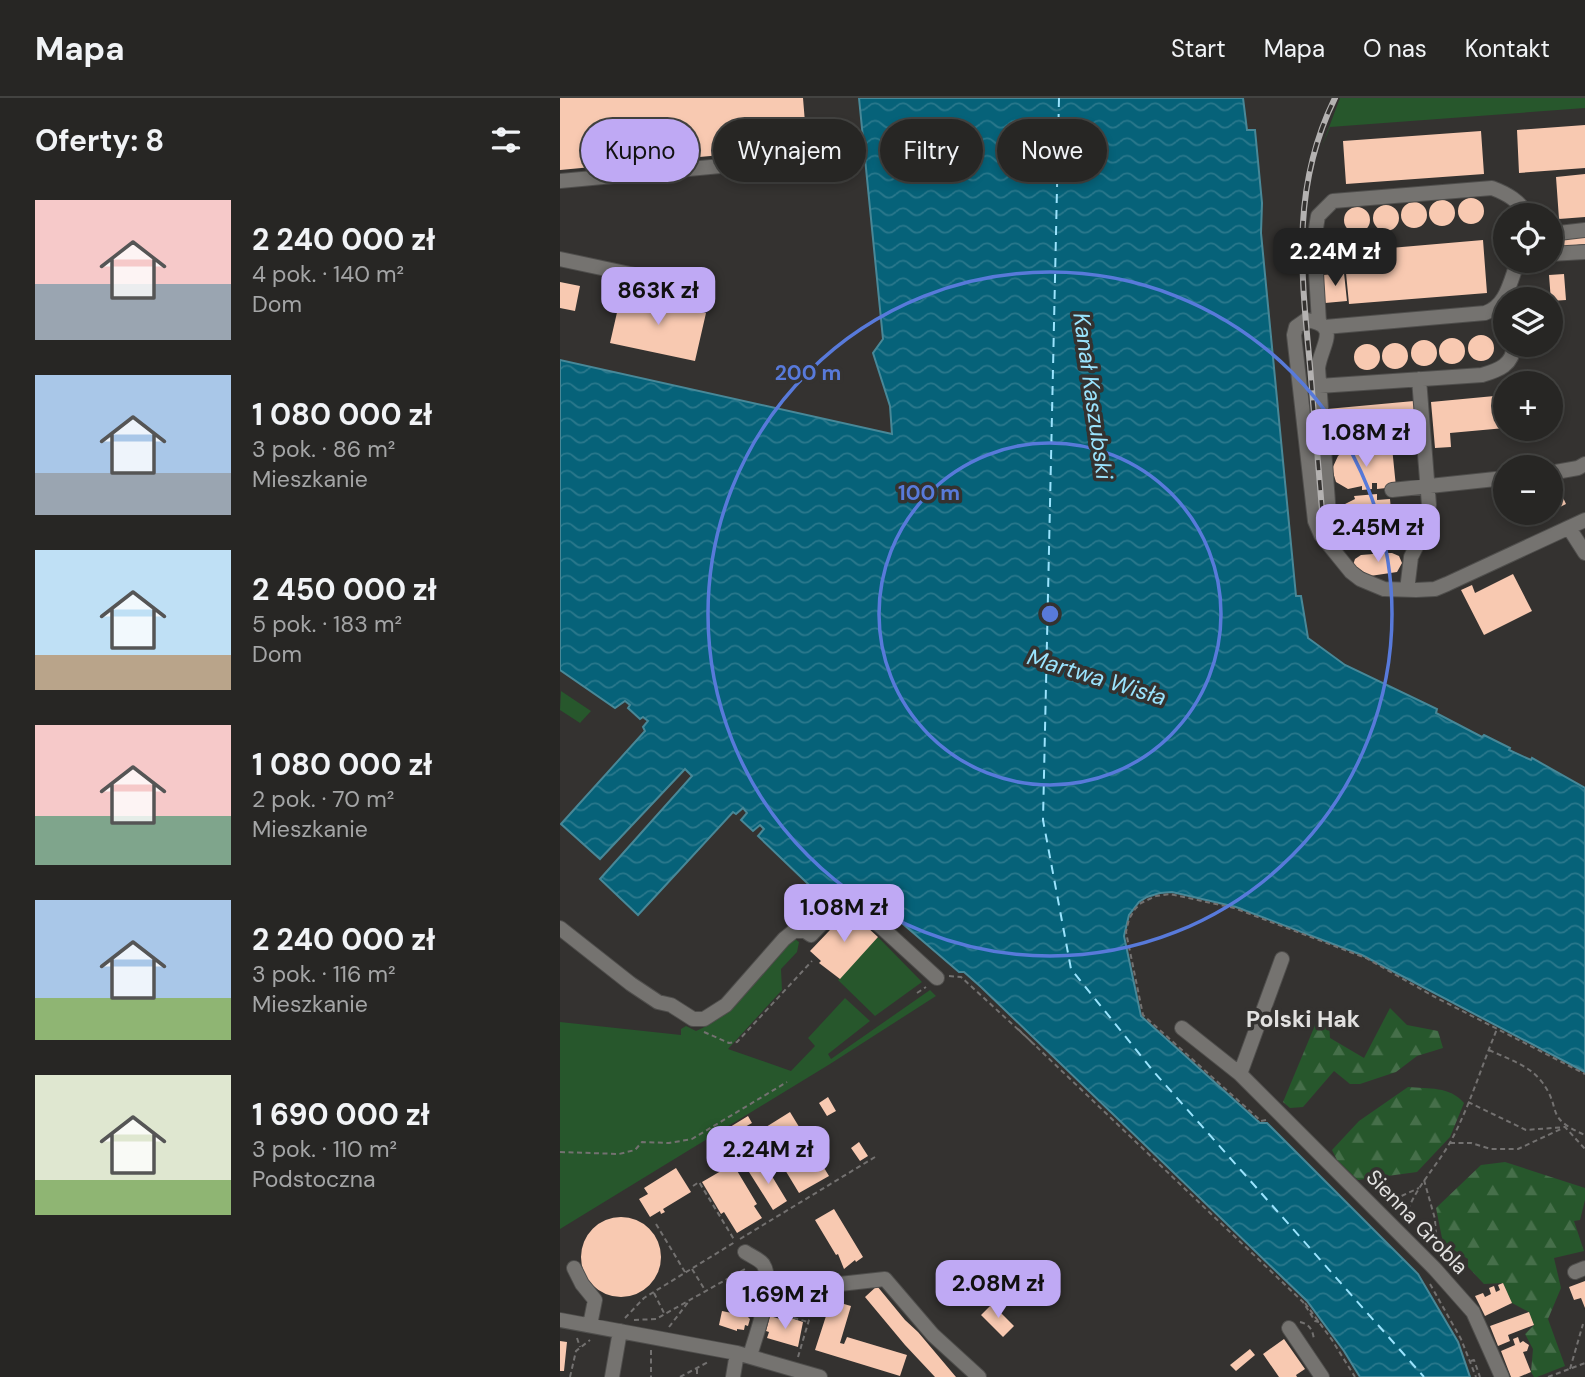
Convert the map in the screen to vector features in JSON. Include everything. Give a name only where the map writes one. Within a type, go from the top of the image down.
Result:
[{"type":"street","points":[[560,181],[713,167]]},
{"type":"street","points":[[1334,549],[1318,368],[1327,336],[1322,325],[1314,240],[1318,216],[1333,201],[1492,188],[1508,194],[1518,203]]},
{"type":"street","points":[[1563,233],[1585,230]]},
{"type":"street","points":[[1563,253],[1585,252]]},
{"type":"street","points":[[560,259],[695,288]]},
{"type":"street","points":[[1493,314],[1322,325],[1301,322],[1296,327],[1294,335],[1312,508],[1321,536],[1351,572],[1370,585],[1384,589],[1435,589],[1585,520]]},
{"type":"street","points":[[1319,386],[1482,375],[1500,370],[1511,357]]},
{"type":"street","points":[[1407,590],[1411,557],[1422,535],[1429,505],[1419,379]]},
{"type":"street","points":[[1563,471],[1585,464]]},
{"type":"street","points":[[1392,490],[1493,479]]},
{"type":"street","points":[[1569,528],[1585,552]]},
{"type":"street","points":[[560,928],[631,984],[658,1002],[671,1004],[693,1019],[704,1019],[726,1005],[794,931],[805,931],[811,935],[837,908],[856,904],[932,982]]},
{"type":"street","points":[[1240,1074],[1282,959]]},
{"type":"street","name":"Sienna Grobla","points":[[1182,1028],[1240,1074],[1274,1116],[1375,1207],[1435,1269],[1473,1312],[1502,1377]]},
{"type":"street","points":[[733,1377],[767,1292],[768,1276],[760,1261],[740,1247]]},
{"type":"street","points":[[573,1268],[595,1300],[588,1329]]},
{"type":"street","points":[[767,1292],[885,1279],[933,1335],[979,1377]]},
{"type":"street","points":[[560,1320],[588,1329],[621,1322],[656,1341],[744,1355],[820,1377]]},
{"type":"street","points":[[612,1377],[621,1322]]},
{"type":"street","points":[[1289,1328],[1322,1377]]},
{"type":"path","points":[[1274,1116],[1261,1121],[1143,1015],[1126,932],[1132,914],[1141,903],[1170,894],[1234,908],[1366,958],[1585,1074]]},
{"type":"path","points":[[693,1019],[695,1026],[701,1031],[733,1043],[737,1042],[812,961]]},
{"type":"path","points":[[961,976],[1303,1302],[1355,1377]]},
{"type":"path","points":[[917,993],[932,982]]},
{"type":"path","points":[[1404,1223],[1409,1205],[1450,1143],[1497,1029]]},
{"type":"path","points":[[1488,1049],[1527,1068],[1542,1082],[1552,1101],[1554,1114],[1585,1149]]},
{"type":"path","points":[[560,1152],[619,1154],[635,1150],[642,1142],[669,1143],[692,1139],[787,1082]]},
{"type":"path","points":[[1467,1102],[1526,1130],[1565,1127],[1585,1135]]},
{"type":"path","points":[[1450,1143],[1471,1143],[1491,1149],[1518,1149],[1565,1127]]},
{"type":"path","points":[[621,1322],[653,1292],[692,1269],[740,1247],[875,1157]]},
{"type":"path","points":[[1424,1179],[1438,1243],[1435,1269]]},
{"type":"path","points":[[693,1186],[699,1182],[740,1247]]},
{"type":"path","points":[[1375,1207],[1419,1188]]},
{"type":"path","points":[[656,1224],[685,1273]]},
{"type":"path","points":[[621,1322],[656,1319],[760,1261]]},
{"type":"path","points":[[692,1269],[705,1291]]},
{"type":"path","points":[[1430,1284],[1470,1361],[1474,1360],[1478,1377]]},
{"type":"path","points":[[653,1292],[665,1314]]},
{"type":"path","points":[[796,1363],[814,1303],[810,1295]]},
{"type":"path","points":[[651,1377],[656,1341],[689,1300]]},
{"type":"path","points":[[1443,1308],[1449,1305]]},
{"type":"path","points":[[770,1311],[808,1322]]},
{"type":"path","points":[[1570,1369],[1583,1324]]},
{"type":"path","points":[[1456,1331],[1461,1328]]},
{"type":"path","points":[[580,1347],[576,1336],[588,1329]]},
{"type":"path","points":[[570,1377],[576,1351],[588,1329]]},
{"type":"path","points":[[680,1377],[709,1362]]},
{"type":"path","points":[[1343,1366],[1346,1363]]},
{"type":"path","points":[[1548,1377],[1585,1363]]},
{"type":"path","points":[[697,1368],[698,1377]]},
{"type":"green space","points":[[1340,98],[1585,98],[1585,108],[1330,127],[1322,146]]},
{"type":"green space","points":[[561,691],[591,711],[580,723],[560,710]]},
{"type":"green space","points":[[878,937],[922,982],[875,1016],[838,980]]},
{"type":"green space","points":[[795,939],[799,942],[797,952],[781,969],[782,990],[728,1049],[791,1071],[815,1046],[808,1038],[845,998],[870,1021],[828,1054],[831,1059],[930,990],[936,996],[560,1229],[560,1022],[681,1035],[681,1029],[686,1026],[696,1031],[733,1005],[783,947]]},
{"type":"green space","points":[[1390,1008],[1407,1025],[1438,1031],[1443,1048],[1417,1056],[1396,1072],[1360,1084],[1350,1084],[1334,1071],[1303,1107],[1290,1108],[1283,1102],[1318,1018],[1329,1024],[1330,1038],[1364,1058]]},
{"type":"green space","points":[[1408,1087],[1445,1091],[1464,1103],[1450,1137],[1417,1172],[1358,1180],[1337,1160],[1332,1150],[1359,1121]]},
{"type":"green space","points":[[1505,1162],[1585,1188],[1580,1220],[1574,1221],[1584,1251],[1554,1258],[1561,1288],[1548,1319],[1565,1366],[1537,1377],[1531,1372],[1533,1349],[1525,1334],[1534,1325],[1529,1312],[1512,1303],[1503,1283],[1484,1284],[1468,1267],[1468,1259],[1443,1243],[1436,1208],[1481,1165]]},
{"type":"water","points":[[859,98],[1243,98],[1247,130],[1255,130],[1262,203],[1261,233],[1296,596],[1301,596],[1308,638],[1345,665],[1437,709],[1436,713],[1510,748],[1509,750],[1531,760],[1532,758],[1585,788],[1585,1072],[1362,955],[1236,907],[1172,892],[1160,893],[1139,902],[1129,915],[1124,936],[1141,1016],[1260,1123],[1267,1123],[1418,1274],[1458,1342],[1470,1377],[1360,1377],[1307,1301],[981,987],[964,972],[959,972],[862,889],[836,892],[827,902],[758,836],[764,829],[760,825],[753,831],[741,820],[747,813],[743,808],[736,814],[733,812],[638,915],[600,879],[692,776],[685,769],[600,859],[561,824],[645,731],[643,727],[648,721],[643,717],[640,719],[628,708],[630,705],[625,701],[615,708],[560,670],[560,360],[892,434],[890,406],[873,353],[883,339],[866,168],[866,119],[861,119]]},
{"type":"building","points":[[560,98],[803,98],[805,119],[713,119],[713,156],[699,157],[699,119],[581,119],[581,168],[560,170]]},
{"type":"building","points":[[1585,125],[1585,168],[1519,173],[1517,130]]},
{"type":"building","points":[[1481,131],[1484,174],[1346,184],[1343,141]]},
{"type":"building","points":[[1585,174],[1585,217],[1563,219],[1563,203],[1558,203],[1556,177]]},
{"type":"building","points":[[1471,198],[1480,202],[1484,211],[1480,220],[1471,224],[1462,220],[1458,211],[1462,202]]},
{"type":"building","points":[[1442,200],[1451,204],[1455,213],[1451,222],[1442,226],[1433,222],[1429,213],[1433,204]]},
{"type":"building","points":[[1414,202],[1423,206],[1427,215],[1423,224],[1414,228],[1405,224],[1401,215],[1405,206]]},
{"type":"building","points":[[1386,205],[1395,209],[1399,218],[1395,227],[1386,231],[1377,227],[1373,218],[1377,209]]},
{"type":"building","points":[[1357,207],[1366,211],[1370,220],[1366,229],[1357,233],[1348,229],[1344,220],[1348,211]]},
{"type":"building","points":[[1585,234],[1585,244],[1563,247],[1563,236]]},
{"type":"building","points":[[1483,240],[1487,293],[1349,304],[1344,252]]},
{"type":"building","points":[[1344,273],[1347,301],[1325,303],[1323,275]]},
{"type":"building","points":[[1564,274],[1566,300],[1563,300],[1563,287],[1550,287],[1549,275]]},
{"type":"building","points":[[560,282],[580,286],[575,311],[560,308]]},
{"type":"building","points":[[643,289],[648,290],[646,300],[680,307],[682,298],[688,299],[686,309],[706,313],[695,361],[610,343],[621,295],[640,299]]},
{"type":"building","points":[[1481,335],[1490,339],[1493,353],[1490,357],[1481,361],[1472,357],[1468,348],[1472,339]]},
{"type":"building","points":[[1452,338],[1461,342],[1465,351],[1461,360],[1452,364],[1443,360],[1439,351],[1443,342]]},
{"type":"building","points":[[1424,340],[1433,344],[1437,353],[1433,362],[1424,366],[1415,362],[1411,353],[1415,344]]},
{"type":"building","points":[[1395,343],[1404,347],[1408,356],[1404,365],[1395,369],[1386,365],[1382,356],[1386,347]]},
{"type":"building","points":[[1367,344],[1376,348],[1380,357],[1376,366],[1367,370],[1358,366],[1354,357],[1358,348]]},
{"type":"building","points":[[1493,396],[1493,429],[1450,433],[1451,447],[1435,448],[1431,402]]},
{"type":"building","points":[[1414,401],[1417,431],[1329,439],[1327,409]]},
{"type":"building","points":[[1392,447],[1396,487],[1377,489],[1377,483],[1372,483],[1372,489],[1362,490],[1362,486],[1348,489],[1336,482],[1332,469],[1343,452]]},
{"type":"building","points":[[1377,494],[1377,500],[1390,499],[1392,521],[1372,523],[1363,532],[1356,534],[1344,529],[1338,517],[1343,505],[1355,499],[1354,496]]},
{"type":"building","points":[[1392,553],[1399,556],[1402,563],[1397,572],[1370,576],[1353,565],[1355,559],[1361,555]]},
{"type":"building","points":[[1513,574],[1532,611],[1484,635],[1461,590],[1472,585],[1475,593]]},
{"type":"building","points":[[849,910],[878,937],[840,979],[819,963],[821,961],[810,951]]},
{"type":"building","points":[[828,1097],[836,1111],[827,1116],[819,1103]]},
{"type":"building","points":[[790,1112],[829,1176],[799,1193],[761,1130]]},
{"type":"building","points":[[748,1116],[752,1123],[734,1133],[730,1127]]},
{"type":"building","points":[[859,1142],[868,1156],[860,1161],[851,1148]]},
{"type":"building","points":[[764,1163],[787,1201],[773,1210],[749,1172]]},
{"type":"building","points":[[733,1164],[757,1204],[754,1206],[762,1218],[737,1233],[724,1212],[721,1214],[702,1182]]},
{"type":"building","points":[[676,1168],[691,1192],[663,1209],[665,1212],[661,1214],[660,1211],[650,1217],[639,1199],[648,1194],[644,1188]]},
{"type":"building","points":[[834,1209],[863,1257],[844,1269],[838,1254],[836,1255],[815,1220]]},
{"type":"building","points":[[613,1217],[629,1217],[650,1228],[661,1249],[661,1265],[650,1286],[629,1297],[613,1297],[599,1291],[587,1279],[581,1265],[581,1249],[587,1235],[599,1223]]},
{"type":"building","points":[[1585,1281],[1585,1308],[1581,1298],[1574,1300],[1569,1287]]},
{"type":"building","points":[[1503,1283],[1512,1303],[1485,1316],[1475,1296],[1483,1293],[1485,1297],[1491,1294],[1489,1288],[1494,1286],[1496,1292],[1500,1290],[1498,1285]]},
{"type":"building","points":[[877,1286],[956,1377],[935,1377],[905,1345],[865,1297]]},
{"type":"building","points":[[830,1300],[851,1306],[840,1343],[844,1344],[847,1337],[907,1355],[900,1376],[815,1350],[826,1316],[821,1314],[824,1303],[829,1305]]},
{"type":"building","points":[[992,1304],[1014,1326],[1003,1337],[981,1315]]},
{"type":"building","points":[[722,1311],[747,1316],[750,1319],[748,1326],[745,1325],[744,1330],[737,1331],[719,1325]]},
{"type":"building","points":[[1529,1312],[1534,1325],[1508,1335],[1510,1341],[1498,1346],[1490,1326]]},
{"type":"building","points":[[770,1316],[790,1322],[791,1318],[803,1322],[798,1347],[767,1338]]},
{"type":"building","points":[[1518,1337],[1520,1343],[1523,1341],[1529,1345],[1527,1351],[1523,1352],[1531,1372],[1511,1377],[1501,1351],[1515,1345],[1513,1339]]},
{"type":"building","points":[[1284,1339],[1305,1369],[1296,1375],[1297,1377],[1279,1377],[1263,1354]]},
{"type":"building","points":[[560,1341],[567,1342],[564,1371],[560,1371]]},
{"type":"building","points":[[1250,1349],[1255,1355],[1236,1371],[1230,1365]]},
{"type":"ferry route","points":[[1059,98],[1043,820],[1071,969],[1154,1072],[1424,1377]]},
{"type":"railway","points":[[1322,510],[1304,297],[1303,230],[1311,164],[1335,98]]},
{"type":"district","name":"Polski Hak","points":[[1303,1019]]},
{"type":"water label","name":"Kanał Kaszubski","points":[[1093,396]]},
{"type":"water label","name":"Martwa Wisła","points":[[1097,677]]}]
